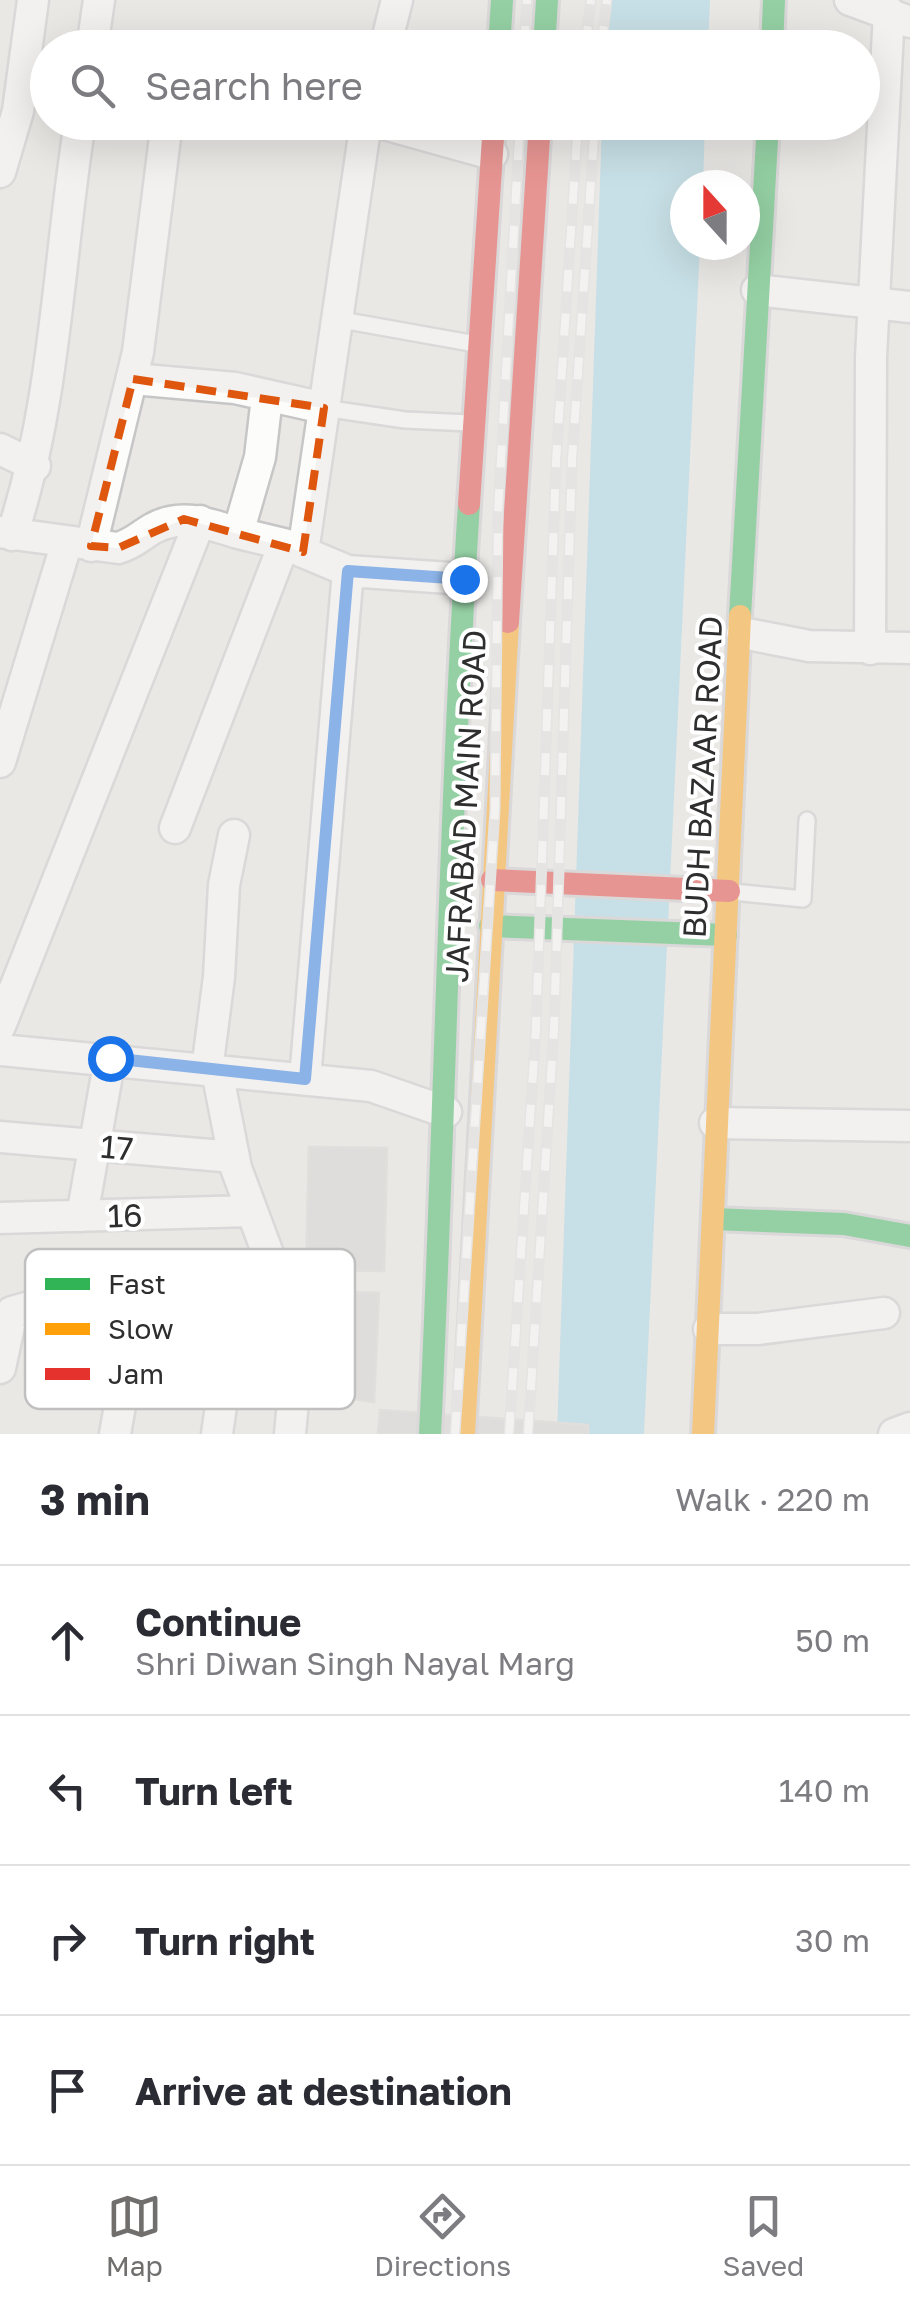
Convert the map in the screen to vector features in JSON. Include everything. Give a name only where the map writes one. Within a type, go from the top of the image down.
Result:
[{"type":"main road","points":[[500,30],[502,0]]},
{"type":"main road","points":[[546,30],[548,0]]},
{"type":"main road","points":[[773,30],[774,0]]},
{"type":"main road","name":"JAFRABAD MAIN ROAD","points":[[430,1434],[446,1112],[452,762],[493,140]]},
{"type":"main road","name":"JAFRABAD MAIN ROAD","points":[[464,1434],[492,880],[539,140]]},
{"type":"main road","name":"BUDH BAZAAR ROAD","points":[[703,1434],[715,1123],[767,140]]},
{"type":"main road","points":[[492,880],[729,891]]},
{"type":"main road","points":[[490,926],[726,934]]},
{"type":"main road","points":[[712,1219],[776,1218],[910,1236]]},
{"type":"street","points":[[0,172],[18,111],[33,0]]},
{"type":"street","points":[[95,30],[99,0]]},
{"type":"street","points":[[390,30],[397,0]]},
{"type":"street","points":[[850,0],[900,17],[877,176],[868,514],[870,649]]},
{"type":"street","points":[[78,140],[35,466],[6,534],[118,548],[171,522],[200,521],[293,548],[348,571],[464,579]]},
{"type":"street","points":[[0,762],[80,544],[132,379],[165,140]]},
{"type":"street","points":[[175,828],[293,548],[324,408],[334,318],[363,140]]},
{"type":"street","points":[[442,140],[492,154]]},
{"type":"street","points":[[757,290],[910,307]]},
{"type":"street","points":[[132,379],[218,386],[324,408]]},
{"type":"street","points":[[238,533],[260,457],[267,397]]},
{"type":"street","points":[[0,449],[35,466]]},
{"type":"street","points":[[0,1026],[200,521]]},
{"type":"street","points":[[305,1079],[348,571]]},
{"type":"street","points":[[742,633],[810,646],[910,648]]},
{"type":"street","points":[[234,836],[224,886],[212,1070],[234,1157],[265,1249]]},
{"type":"street","points":[[0,1050],[371,1086],[446,1112]]},
{"type":"street","points":[[82,1216],[110,1058]]},
{"type":"street","points":[[715,1123],[910,1126]]},
{"type":"street","name":"17","points":[[0,1137],[234,1157]]},
{"type":"street","name":"16","points":[[0,1218],[250,1211]]},
{"type":"street","points":[[0,1368],[12,1312],[25,1306]]},
{"type":"street","points":[[708,1329],[758,1329],[884,1313]]},
{"type":"street","points":[[115,1434],[119,1409]]},
{"type":"street","points":[[217,1434],[221,1409]]},
{"type":"street","points":[[290,1434],[292,1409]]},
{"type":"street","points":[[894,1434],[910,1428]]},
{"type":"lane","points":[[334,318],[480,345]]},
{"type":"lane","points":[[324,408],[405,420],[474,423]]},
{"type":"lane","points":[[729,891],[802,900],[806,820]]},
{"type":"highlighted area","points":[[133,379],[324,408],[303,552],[184,519],[118,548],[91,546]]},
{"type":"water","points":[[606,0],[710,0],[709,30],[605,30]]},
{"type":"water","points":[[601,140],[704,140],[703,170],[670,170],[670,260],[699,260],[644,1434],[557,1434]]},
{"type":"building","points":[[309,1147],[387,1148],[384,1271],[355,1271],[355,1249],[307,1249]]},
{"type":"building","points":[[355,1292],[379,1293],[374,1402],[355,1399]]},
{"type":"building","points":[[380,1410],[588,1425],[588,1434],[378,1434]]},
{"type":"railway","points":[[525,30],[527,0]]},
{"type":"railway","points":[[587,30],[591,0]]},
{"type":"railway","points":[[603,30],[607,0]]},
{"type":"railway","points":[[455,1434],[495,809],[498,512],[519,140]]},
{"type":"railway","points":[[509,1434],[536,1028],[556,462],[577,140]]},
{"type":"railway","points":[[528,1434],[554,1028],[572,460],[594,140]]},
{"type":"traffic: fast","points":[[500,30],[502,0]]},
{"type":"traffic: fast","points":[[545,30],[547,0]]},
{"type":"traffic: fast","points":[[773,30],[774,0]]},
{"type":"traffic: fast","points":[[740,616],[767,140]]},
{"type":"traffic: fast","points":[[430,1434],[469,504]]},
{"type":"traffic: fast","points":[[490,926],[726,935]]},
{"type":"traffic: fast","points":[[713,1219],[844,1224],[910,1236]]},
{"type":"traffic: slow","points":[[703,1434],[740,616]]},
{"type":"traffic: slow","points":[[464,1434],[508,622]]},
{"type":"traffic: jam","points":[[469,504],[493,140]]},
{"type":"traffic: jam","points":[[508,622],[539,140]]},
{"type":"traffic: jam","points":[[492,880],[729,891]]},
{"type":"route","points":[[110,1058],[305,1079],[331,730],[348,571],[464,579]]}]
